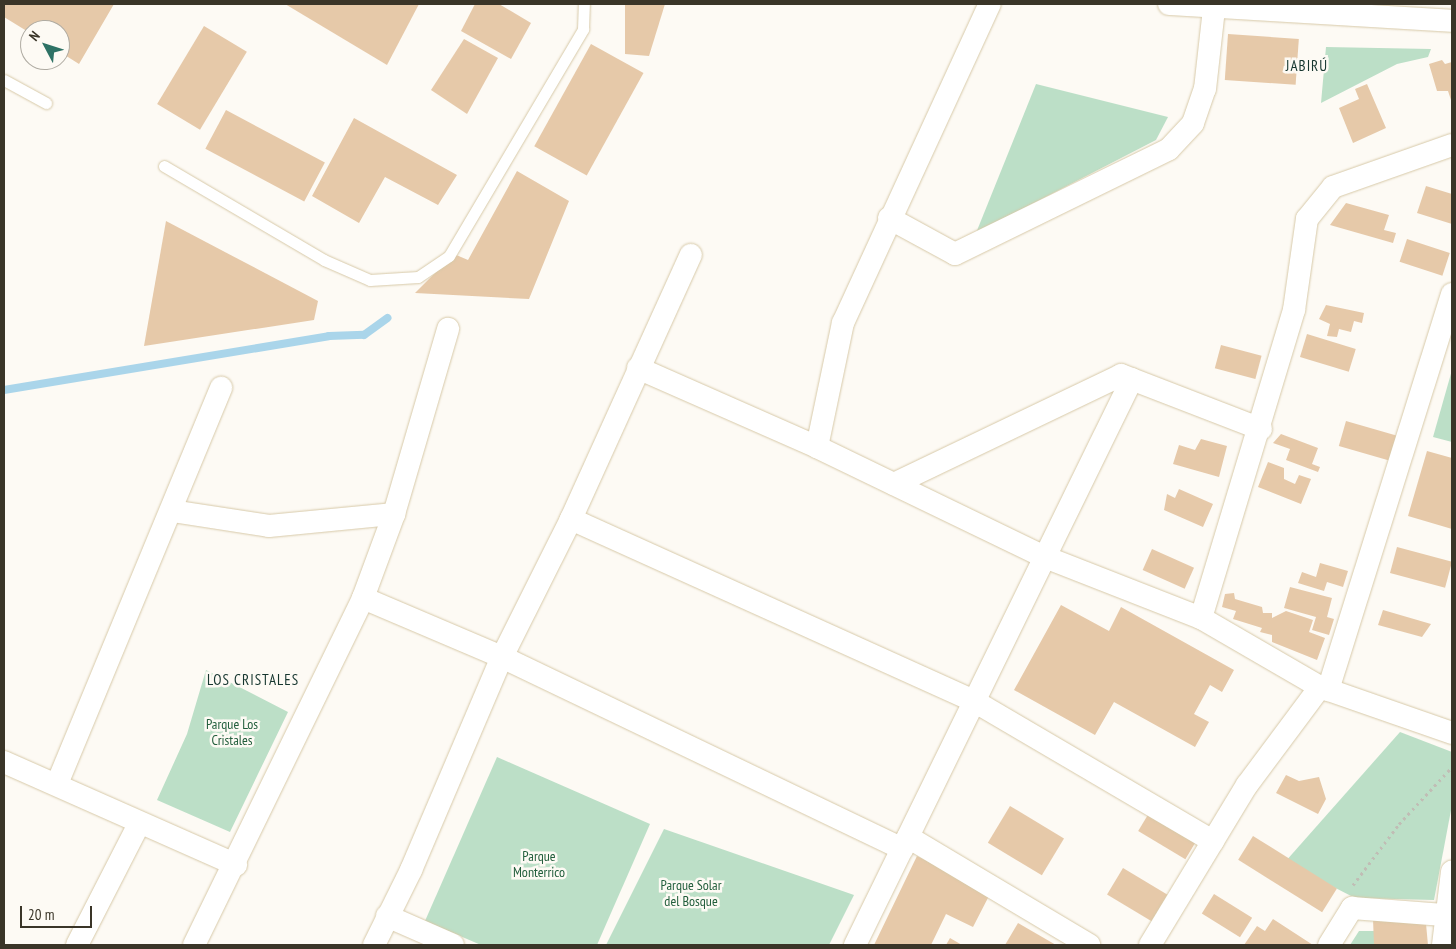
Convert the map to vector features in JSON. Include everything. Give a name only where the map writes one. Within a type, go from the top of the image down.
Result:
[{"type":"street","points":[[817,446],[843,323],[889,218],[990,4]]},
{"type":"street","points":[[1169,4],[1214,10],[1350,10],[1452,21]]},
{"type":"street","points":[[889,218],[955,254],[1169,149],[1193,123],[1205,89],[1214,10]]},
{"type":"street","points":[[1201,618],[1261,429],[1294,310],[1307,219],[1333,187],[1452,145]]},
{"type":"street","points":[[374,945],[411,870],[502,657],[572,519],[638,368],[691,255]]},
{"type":"street","points":[[1150,945],[1247,785],[1324,689],[1450,308]]},
{"type":"street","points":[[194,945],[236,865],[363,598],[394,514],[448,329]]},
{"type":"street","points":[[638,368],[817,446],[1045,557],[1201,618],[1324,689],[1452,733]]},
{"type":"street","points":[[894,484],[1122,375],[1261,429]]},
{"type":"street","points":[[855,945],[1132,379]]},
{"type":"street","points":[[57,784],[172,511],[221,388]]},
{"type":"street","points":[[172,511],[269,526],[394,514]]},
{"type":"street","points":[[572,519],[974,701],[1212,841]]},
{"type":"street","points":[[363,598],[502,657],[905,843],[1089,945]]},
{"type":"street","points":[[4,762],[236,865]]},
{"type":"street","points":[[77,945],[140,824]]},
{"type":"street","points":[[1442,945],[1444,915],[1452,872]]},
{"type":"street","points":[[1329,945],[1352,908],[1444,915]]},
{"type":"street","points":[[387,916],[453,945]]},
{"type":"lane","points":[[164,166],[324,260],[362,276],[418,276],[448,256],[583,29],[584,4]]},
{"type":"lane","points":[[4,80],[46,103]]},
{"type":"path","points":[[1352,908],[1350,890],[1399,824],[1452,767]]},
{"type":"green space","points":[[1326,47],[1431,49],[1428,57],[1397,64],[1321,103]]},
{"type":"green space","points":[[1036,84],[1168,117],[1156,140],[976,233]]},
{"type":"green space","points":[[1452,370],[1452,442],[1433,437]]},
{"type":"green space","name":"Parque Los Cristales","points":[[206,670],[288,712],[230,832],[157,800],[187,734]]},
{"type":"green space","points":[[1400,732],[1452,752],[1452,805],[1434,900],[1355,898],[1285,862]]},
{"type":"green space","name":"Parque Monterrico","points":[[497,757],[650,824],[597,945],[481,945],[425,921]]},
{"type":"green space","name":"Parque Solar del Bosque","points":[[664,829],[854,895],[829,945],[606,945]]},
{"type":"green space","points":[[1359,931],[1375,931],[1374,945],[1350,945]]},
{"type":"building","points":[[4,4],[114,4],[79,64],[70,58],[70,20],[20,20],[20,27],[4,17]]},
{"type":"building","points":[[285,4],[419,4],[387,65]]},
{"type":"building","points":[[475,4],[499,4],[531,23],[511,59],[461,31]]},
{"type":"building","points":[[625,4],[665,4],[649,56],[625,54]]},
{"type":"building","points":[[204,26],[247,52],[200,130],[157,104]]},
{"type":"building","points":[[1228,34],[1299,39],[1296,85],[1225,80]]},
{"type":"building","points":[[464,39],[498,58],[467,114],[431,90]]},
{"type":"building","points":[[591,44],[643,73],[587,175],[534,146]]},
{"type":"building","points":[[1442,60],[1445,64],[1452,62],[1452,103],[1448,91],[1437,91],[1429,64]]},
{"type":"building","points":[[1367,84],[1386,128],[1353,143],[1339,108],[1359,99],[1355,89]]},
{"type":"building","points":[[226,110],[325,163],[304,201],[205,149]]},
{"type":"building","points":[[354,118],[457,175],[438,205],[385,177],[359,223],[312,196]]},
{"type":"building","points":[[517,171],[569,201],[529,299],[415,293],[454,254],[468,260]]},
{"type":"building","points":[[1426,186],[1452,194],[1452,224],[1417,213]]},
{"type":"building","points":[[1346,203],[1389,215],[1384,230],[1396,233],[1393,243],[1330,225]]},
{"type":"building","points":[[166,221],[318,301],[314,320],[144,346]]},
{"type":"building","points":[[1407,239],[1450,253],[1442,276],[1400,262]]},
{"type":"building","points":[[1326,305],[1364,313],[1362,323],[1354,321],[1351,332],[1339,329],[1337,337],[1327,336],[1330,324],[1319,319]]},
{"type":"building","points":[[1307,334],[1356,349],[1349,372],[1300,357]]},
{"type":"building","points":[[1221,345],[1262,356],[1255,379],[1215,368]]},
{"type":"building","points":[[1346,421],[1399,436],[1392,461],[1339,446]]},
{"type":"building","points":[[1281,434],[1318,448],[1312,464],[1320,467],[1318,472],[1286,460],[1290,449],[1273,443]]},
{"type":"building","points":[[1201,439],[1227,446],[1219,477],[1173,464],[1179,445],[1195,450]]},
{"type":"building","points":[[1427,451],[1452,458],[1452,529],[1408,516]]},
{"type":"building","points":[[1268,462],[1284,468],[1284,479],[1295,484],[1299,475],[1311,479],[1301,504],[1258,487]]},
{"type":"building","points":[[1179,489],[1213,504],[1203,527],[1164,510],[1167,494],[1175,498]]},
{"type":"building","points":[[1397,547],[1452,562],[1445,588],[1390,573]]},
{"type":"building","points":[[1152,549],[1194,568],[1185,589],[1143,570]]},
{"type":"building","points":[[1320,563],[1348,571],[1343,587],[1327,582],[1324,591],[1298,583],[1302,572],[1316,577]]},
{"type":"building","points":[[1290,587],[1332,598],[1327,617],[1334,619],[1329,635],[1312,630],[1316,617],[1284,608]]},
{"type":"building","points":[[1234,593],[1235,599],[1262,607],[1263,613],[1272,613],[1272,618],[1286,611],[1313,620],[1309,632],[1325,638],[1317,660],[1272,642],[1272,635],[1260,632],[1262,628],[1233,619],[1236,611],[1222,607],[1225,594]]},
{"type":"building","points":[[1061,605],[1109,631],[1121,607],[1234,670],[1222,692],[1210,685],[1194,714],[1209,722],[1195,747],[1114,702],[1095,735],[1014,690]]},
{"type":"building","points":[[1383,610],[1431,624],[1422,637],[1378,625]]},
{"type":"building","points":[[1286,775],[1299,781],[1319,777],[1326,799],[1318,814],[1276,793]]},
{"type":"building","points":[[1010,806],[1064,838],[1042,875],[988,843]]},
{"type":"building","points":[[1149,813],[1196,841],[1185,859],[1138,831]]},
{"type":"building","points":[[1253,836],[1337,888],[1322,912],[1238,860]]},
{"type":"building","points":[[917,856],[991,892],[973,927],[946,914],[931,945],[874,945]]},
{"type":"building","points":[[1123,868],[1168,895],[1152,921],[1107,895]]},
{"type":"building","points":[[1214,894],[1252,918],[1240,937],[1202,914]]},
{"type":"building","points":[[1273,919],[1313,945],[1244,945],[1257,926],[1265,931]]},
{"type":"building","points":[[1373,919],[1426,924],[1428,945],[1374,945]]},
{"type":"building","points":[[1018,923],[1056,945],[1005,945]]},
{"type":"building","points":[[950,938],[962,945],[946,945]]},
{"type":"waterway","points":[[4,390],[329,336],[364,335],[387,318]]},
{"type":"district","name":"JABIRÚ","points":[[1307,66]]},
{"type":"district","name":"LOS CRISTALES","points":[[253,680]]}]
